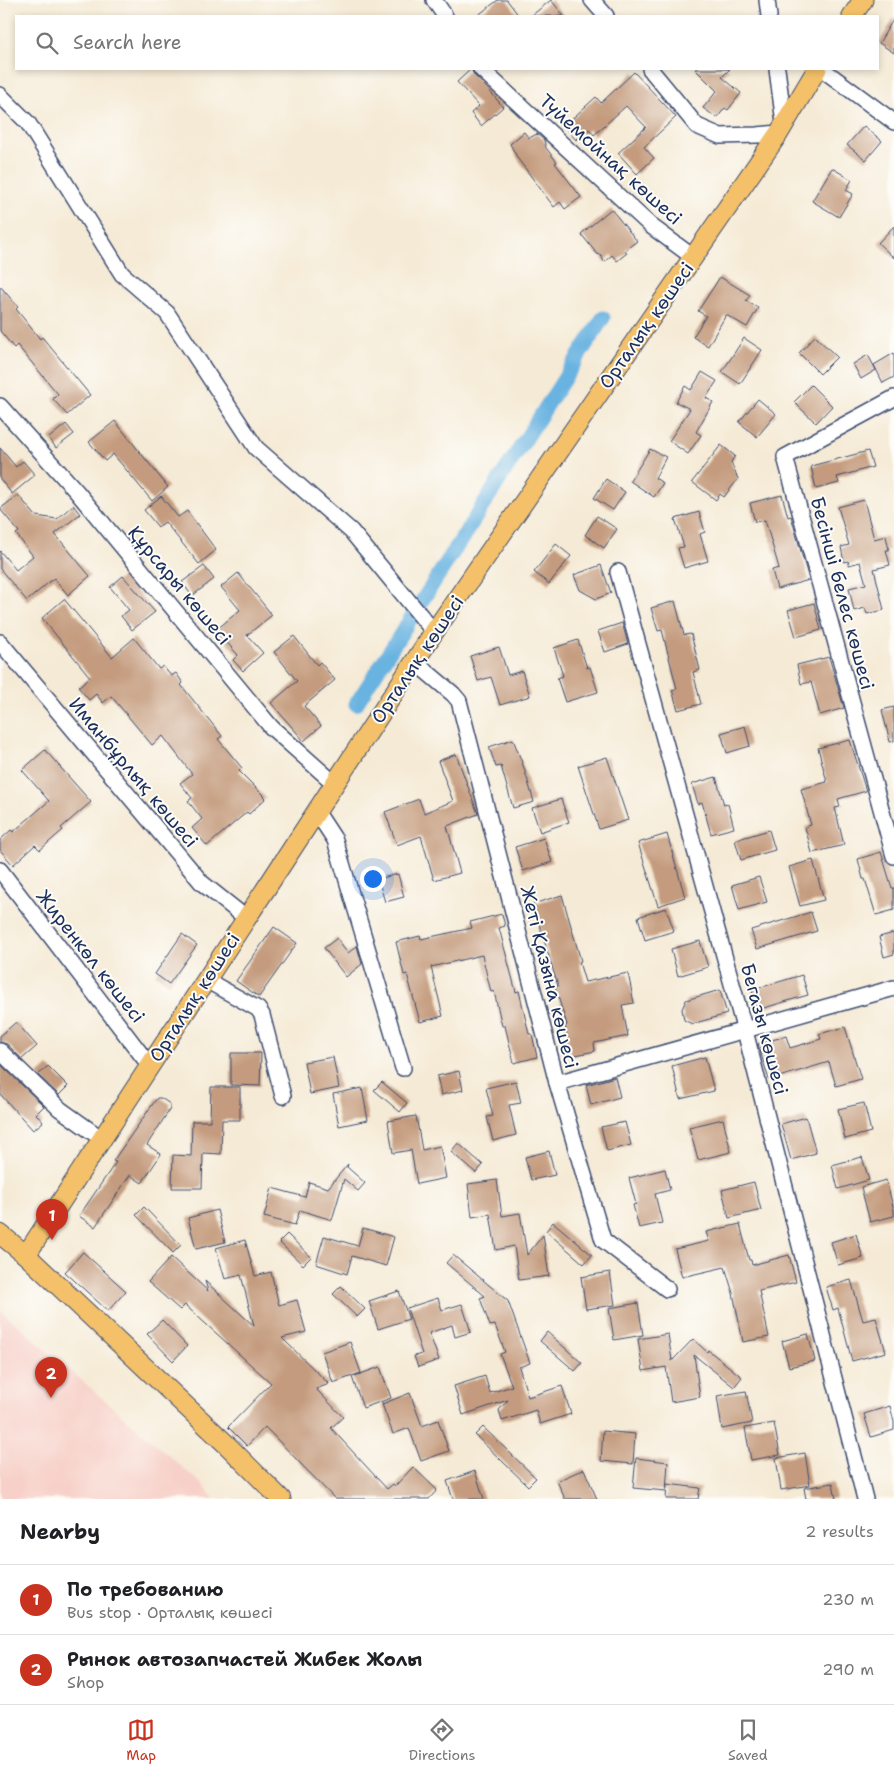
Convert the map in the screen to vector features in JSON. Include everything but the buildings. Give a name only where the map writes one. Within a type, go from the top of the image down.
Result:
[{"type":"main road","points":[[853,15],[863,0]]},
{"type":"main road","name":"Орталық көшесі","points":[[26,1256],[434,632],[782,128],[816,70]]},
{"type":"main road","points":[[0,1234],[26,1256],[225,1443],[281,1499]]},
{"type":"street","points":[[434,0],[444,15]]},
{"type":"street","points":[[592,0],[605,15]]},
{"type":"street","points":[[767,0],[769,15]]},
{"type":"street","name":"Түйемойнақ көшесі","points":[[482,70],[651,226],[693,257]]},
{"type":"street","points":[[651,70],[697,126],[720,136],[757,135],[782,128],[776,70]]},
{"type":"street","points":[[823,70],[894,122]]},
{"type":"street","points":[[0,95],[28,123],[122,274],[168,313],[256,448],[351,531],[434,632]]},
{"type":"street","name":"Бесінші белес көшесі","points":[[894,398],[785,457],[894,856]]},
{"type":"street","name":"Құрсары көшесі","points":[[0,406],[76,492],[270,727],[335,784]]},
{"type":"street","name":"Бегазы көшесі","points":[[618,572],[745,1031],[865,1499]]},
{"type":"street","name":"Иманбұрлық көшесі","points":[[0,642],[202,883],[246,918]]},
{"type":"street","name":"Жеті Қазына көшесі","points":[[415,662],[453,694],[458,701],[557,1083],[603,1240],[667,1289]]},
{"type":"street","points":[[316,811],[335,840],[403,1068]]},
{"type":"street","name":"Жиренкөл көшесі","points":[[0,870],[150,1066]]},
{"type":"street","points":[[206,980],[258,1009],[262,1016],[283,1096]]},
{"type":"street","points":[[557,1083],[894,988]]},
{"type":"street","points":[[0,1051],[60,1109],[102,1139]]},
{"type":"shaded area","points":[[0,1310],[204,1486],[214,1499],[0,1499]]},
{"type":"waterway","points":[[356,704],[603,318]]},
{"type":"place","name":"По требованию","points":[[52,1240]]},
{"type":"place","name":"Рынок автозапчастей Жибек Жолы","points":[[51,1398]]}]
